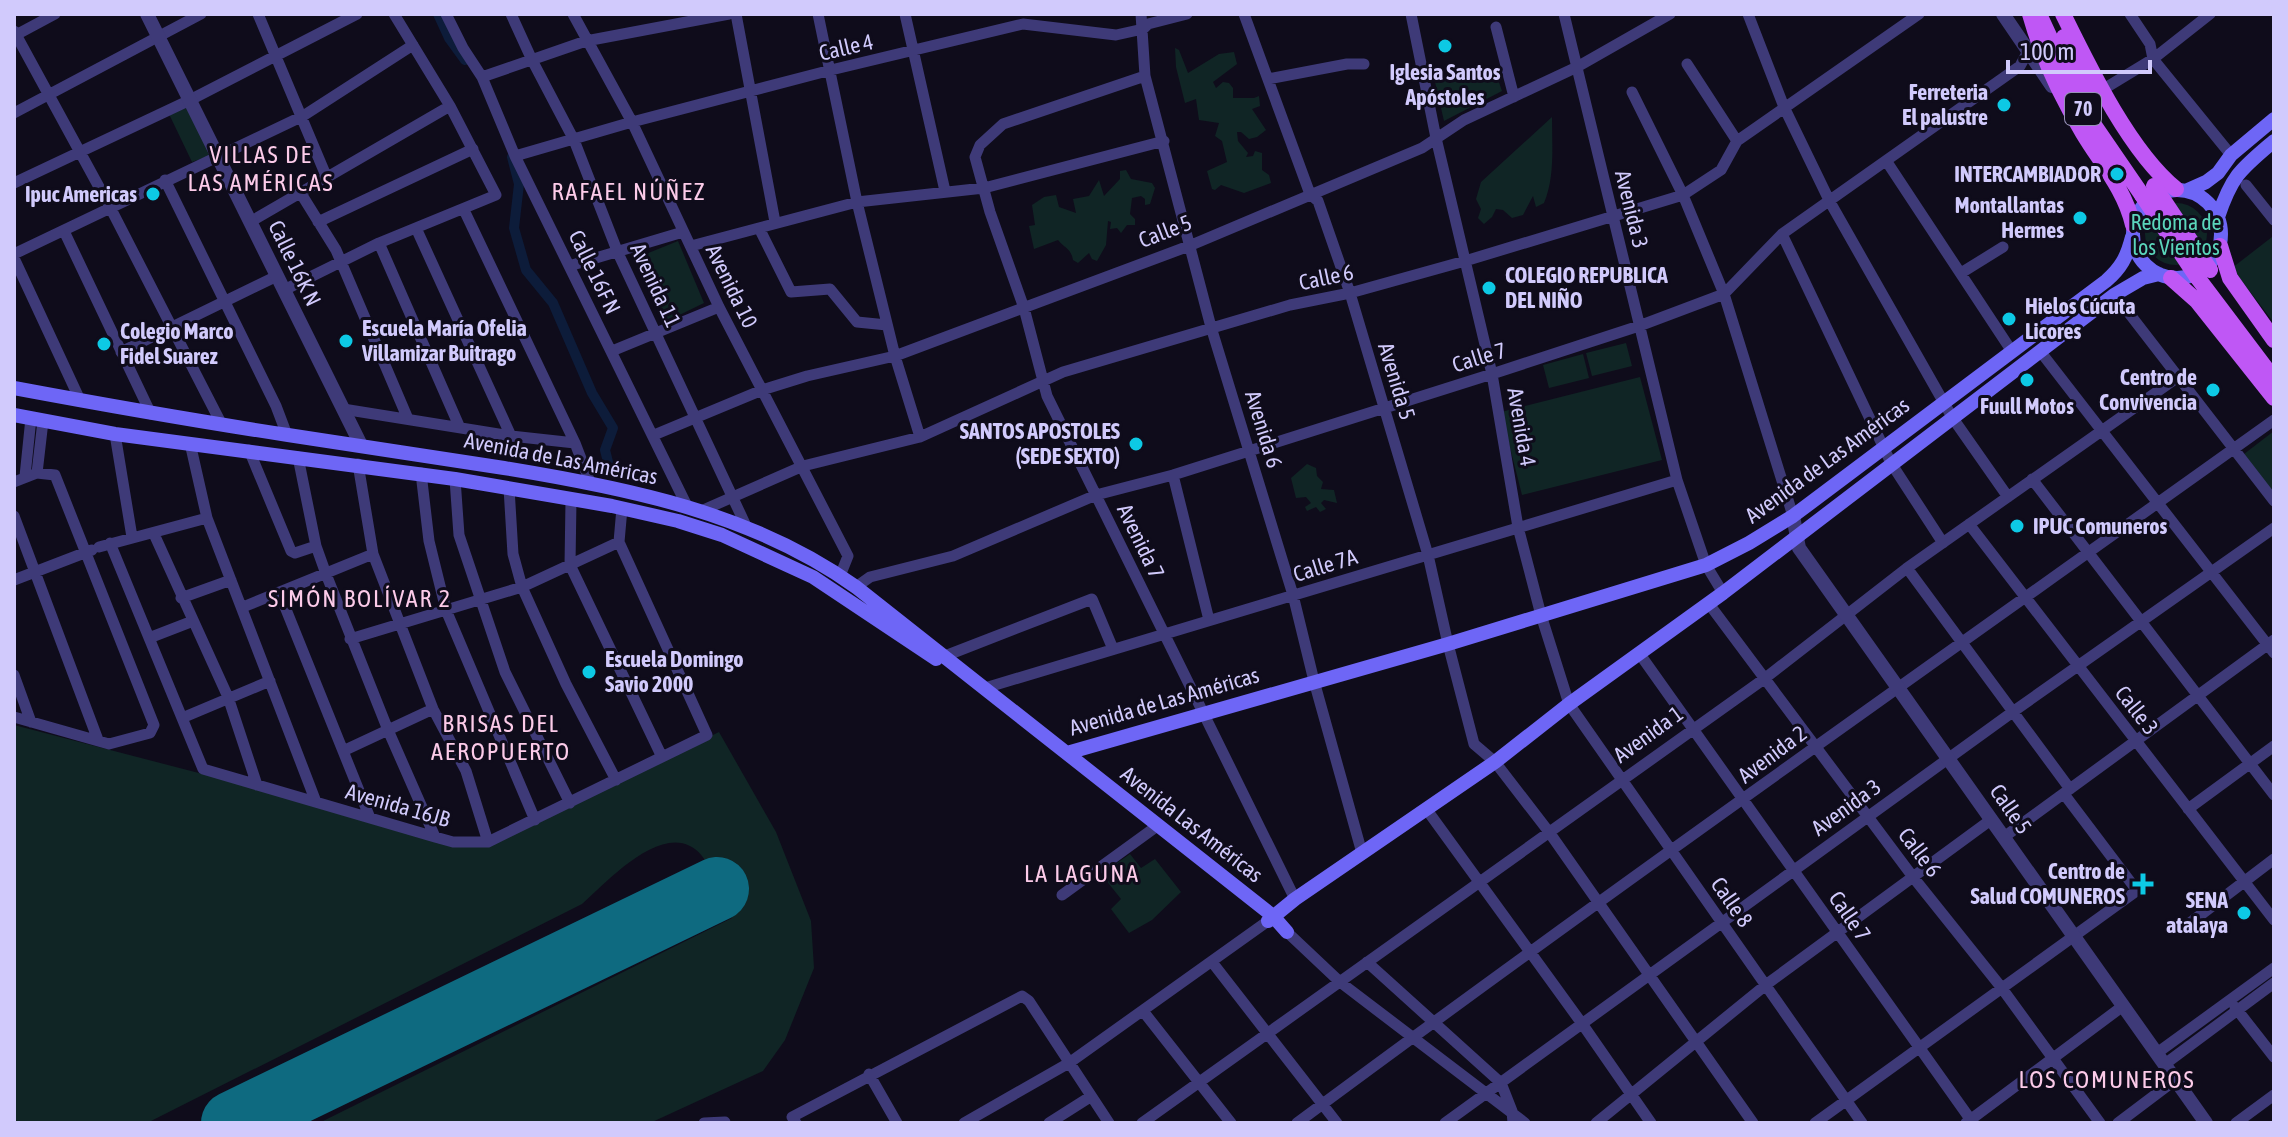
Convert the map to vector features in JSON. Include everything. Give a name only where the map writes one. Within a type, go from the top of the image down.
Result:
[{"type":"main road","points":[[2030,14],[2040,49],[2065,101],[2130,210],[2141,259],[2203,308],[2274,398]]},
{"type":"main road","name":"70","points":[[2039,14],[2083,109],[2204,273],[2274,357]]},
{"type":"main road","name":"70","points":[[2054,14],[2072,58],[2093,96],[2274,379]]},
{"type":"main road","points":[[2063,14],[2102,90],[2156,170],[2182,190],[2201,196],[2211,206],[2221,227],[2220,246],[2230,278],[2274,340]]},
{"type":"main road","points":[[2133,231],[2140,207],[2153,196],[2206,182],[2218,173],[2231,155],[2274,119]]},
{"type":"main road","points":[[2218,217],[2227,189],[2237,172],[2274,141]]},
{"type":"main road","name":"Avenida de Las Américas","points":[[14,388],[113,408],[590,482],[694,509],[747,528],[819,561],[1067,753],[1448,644],[1706,565],[1793,516],[2119,270],[2127,258],[2133,231]]},
{"type":"main road","points":[[2165,276],[2187,277],[2201,271],[2220,246]]},
{"type":"main road","name":"Avenida de Las Américas","points":[[1271,919],[1295,899],[1495,762],[1569,704],[1709,604],[2130,284],[2165,276]]},
{"type":"main road","points":[[113,408],[119,417],[115,434]]},
{"type":"main road","points":[[151,414],[145,425],[151,436],[157,439]]},
{"type":"main road","name":"Avenida de Las Américas","points":[[14,415],[115,434],[421,473],[617,507],[722,535],[813,577],[940,662],[1287,932]]},
{"type":"main road","points":[[587,502],[594,493],[590,482]]},
{"type":"main road","points":[[613,487],[608,496],[617,507]]},
{"type":"main road","name":"Avenida Las Américas","points":[[1067,753],[1271,919]]},
{"type":"street","points":[[55,14],[15,34],[111,209],[221,423]]},
{"type":"street","name":"Calle 16K N","points":[[147,14],[361,445]]},
{"type":"street","points":[[14,113],[201,14]]},
{"type":"street","points":[[258,14],[327,178]]},
{"type":"street","points":[[14,183],[190,100],[357,14]]},
{"type":"street","points":[[284,290],[379,243],[496,195],[450,106],[394,14]]},
{"type":"street","name":"Calle 16F N","points":[[446,14],[482,77],[515,156],[694,509]]},
{"type":"street","name":"Avenida 11","points":[[511,14],[574,140],[618,253],[747,528]]},
{"type":"street","name":"Avenida 10","points":[[573,14],[632,122],[719,307],[848,556],[840,576]]},
{"type":"street","points":[[482,77],[586,41],[729,14]]},
{"type":"street","points":[[736,14],[775,222]]},
{"type":"street","points":[[818,14],[857,202],[895,356],[920,437]]},
{"type":"street","points":[[905,14],[945,191]]},
{"type":"street","name":"Avenida 6","points":[[1141,14],[1145,76],[1189,246],[1293,595],[1362,853]]},
{"type":"street","name":"Calle 4","points":[[515,156],[831,70],[913,52],[1021,19],[1089,34],[1116,35],[1187,14]]},
{"type":"street","name":"Avenida 5","points":[[1244,14],[1310,194],[1318,201],[1350,293],[1428,555],[1474,744],[1495,762],[1549,832],[1753,1123]]},
{"type":"street","name":"Avenida 4","points":[[1411,14],[1436,138],[1492,374],[1518,527],[1569,704]]},
{"type":"street","name":"Avenida 3","points":[[1564,14],[1677,480],[1706,565],[1723,593]]},
{"type":"street","name":"Calle 5","points":[[654,435],[762,390],[807,376],[895,356],[1189,246],[1422,148],[1464,120],[1577,67],[1670,14]]},
{"type":"street","points":[[1748,14],[1784,107],[1830,202],[1952,417],[2008,497]]},
{"type":"street","name":"Calle 6","points":[[694,509],[803,466],[920,437],[1063,372],[1290,305],[1350,293],[1465,261],[1683,195],[1721,170],[1737,141],[1919,14]]},
{"type":"street","points":[[2003,14],[2054,90],[2065,101]]},
{"type":"street","points":[[2130,14],[2150,44],[2153,59],[2231,155]]},
{"type":"street","points":[[2102,90],[2153,59],[2210,14]]},
{"type":"street","points":[[1496,27],[1514,97]]},
{"type":"street","name":"Calle 7","points":[[856,587],[870,577],[953,556],[1096,495],[1173,475],[1492,374],[1639,326],[1724,294],[1782,234],[2020,66],[2035,32]]},
{"type":"street","points":[[80,400],[14,256],[165,180],[303,116],[413,45]]},
{"type":"street","points":[[1268,79],[1347,64],[1364,64]]},
{"type":"street","points":[[1687,64],[1737,141]]},
{"type":"street","name":"Avenida 7","points":[[1145,76],[1003,124],[980,145],[975,157],[1024,308],[1047,396],[1295,899]]},
{"type":"street","points":[[1632,92],[1683,195],[1724,294],[1793,516]]},
{"type":"street","points":[[250,222],[450,106]]},
{"type":"street","points":[[691,246],[857,202],[984,188],[1164,141]]},
{"type":"street","points":[[318,222],[473,149]]},
{"type":"street","points":[[1887,162],[2011,350]]},
{"type":"street","points":[[165,180],[276,406],[287,435]]},
{"type":"street","points":[[2246,185],[2274,220]]},
{"type":"street","points":[[300,192],[336,250],[408,419]]},
{"type":"street","points":[[464,210],[575,443],[590,482]]},
{"type":"street","points":[[416,228],[511,436]]},
{"type":"street","points":[[759,228],[791,292],[830,289],[857,322],[887,325]]},
{"type":"street","points":[[64,231],[151,414]]},
{"type":"street","points":[[569,266],[683,232]]},
{"type":"street","points":[[1782,234],[1891,463],[1943,543]]},
{"type":"street","points":[[379,243],[460,428]]},
{"type":"street","points":[[1961,273],[2003,247]]},
{"type":"street","points":[[121,352],[277,276]]},
{"type":"street","points":[[2118,299],[2274,501]]},
{"type":"street","points":[[612,351],[719,307]]},
{"type":"street","points":[[2004,837],[2197,696],[2272,646],[2040,351]]},
{"type":"street","name":"Avenida 1","points":[[1142,1123],[1764,679],[1907,568],[2178,377]]},
{"type":"street","points":[[343,409],[575,443]]},
{"type":"street","points":[[37,420],[25,477],[55,475],[149,638],[182,718],[270,681]]},
{"type":"street","name":"Avenida 2","points":[[1297,1123],[1671,849],[1743,801],[2274,420]]},
{"type":"street","points":[[115,434],[132,537]]},
{"type":"street","points":[[190,443],[207,518],[316,802]]},
{"type":"street","points":[[249,450],[291,551],[295,553],[316,546]]},
{"type":"street","points":[[298,457],[316,546],[326,574],[350,639],[435,837]]},
{"type":"street","points":[[358,464],[373,554],[433,709],[466,771],[488,842]]},
{"type":"street","points":[[421,473],[429,541],[446,610],[535,820]]},
{"type":"street","points":[[1173,475],[1209,620]]},
{"type":"street","points":[[455,479],[459,535],[505,672],[570,803]]},
{"type":"street","points":[[2032,479],[2274,795]]},
{"type":"street","name":"Calle 7A","points":[[985,688],[1677,480]]},
{"type":"street","points":[[509,488],[513,554],[522,587],[566,684],[616,780]]},
{"type":"street","points":[[571,500],[570,565],[662,757]]},
{"type":"street","points":[[350,639],[522,587],[619,542],[617,507]]},
{"type":"street","points":[[14,516],[98,740]]},
{"type":"street","name":"Calle 5","points":[[1793,516],[1799,548],[2206,1123]]},
{"type":"street","points":[[14,580],[132,537],[154,534],[207,518]]},
{"type":"street","name":"Calle 3","points":[[1969,524],[2274,920]]},
{"type":"street","name":"Avenida 3","points":[[1445,1123],[1793,869],[2274,528]]},
{"type":"street","points":[[154,534],[228,697],[257,785]]},
{"type":"street","name":"Avenida 16JB","points":[[182,718],[203,769],[453,842],[488,842],[707,735],[619,542]]},
{"type":"street","points":[[14,717],[115,744],[153,730],[154,725],[98,548]]},
{"type":"street","points":[[243,607],[373,554]]},
{"type":"street","points":[[1815,1123],[2133,894],[2135,888],[2014,711],[1907,568]]},
{"type":"street","points":[[181,598],[231,580]]},
{"type":"street","points":[[279,592],[370,818]]},
{"type":"street","points":[[945,656],[1092,599],[1113,649]]},
{"type":"street","name":"Calle 6","points":[[1709,604],[1913,877],[2001,987],[2100,1123]]},
{"type":"street","points":[[149,638],[193,621]]},
{"type":"street","name":"Calle 7","points":[[1639,653],[1970,1122]]},
{"type":"street","points":[[14,675],[31,722]]},
{"type":"street","name":"Calle 8","points":[[1569,704],[1862,1123]]},
{"type":"street","points":[[343,751],[433,709]]},
{"type":"street","points":[[2188,809],[2274,746]]},
{"type":"street","points":[[1427,810],[1651,1123]]},
{"type":"street","points":[[1596,1123],[1767,984],[1992,819]]},
{"type":"street","points":[[1062,895],[1153,829]]},
{"type":"street","points":[[2182,929],[2274,859]]},
{"type":"street","points":[[964,1123],[982,1119],[1069,1063],[1271,919]]},
{"type":"street","points":[[1287,932],[1340,982],[1513,1117],[1525,1123]]},
{"type":"street","points":[[1212,962],[1337,1123]]},
{"type":"street","points":[[1367,962],[1501,1083],[1513,1117]]},
{"type":"street","points":[[2161,1059],[2234,1005],[2274,968]]},
{"type":"street","points":[[2234,1005],[2274,983]]},
{"type":"street","points":[[794,1120],[869,1074],[1022,996],[1029,1001],[1109,1123]]},
{"type":"street","points":[[2234,1005],[2274,1057]]},
{"type":"street","points":[[1970,1122],[2123,1006]]},
{"type":"street","points":[[1143,1011],[1231,1123]]},
{"type":"street","points":[[869,1074],[897,1123]]},
{"type":"street","points":[[2118,1123],[2175,1080]]},
{"type":"street","points":[[2236,1123],[2274,1095]]},
{"type":"street","points":[[1049,1123],[1090,1097]]},
{"type":"street","points":[[704,1123],[725,1122]]},
{"type":"green space","points":[[1175,48],[1179,50],[1188,73],[1219,54],[1234,52],[1237,64],[1213,82],[1216,88],[1223,82],[1229,83],[1233,88],[1233,98],[1259,96],[1260,106],[1252,109],[1266,130],[1249,139],[1237,132],[1238,141],[1248,153],[1246,157],[1253,156],[1255,151],[1262,153],[1262,170],[1269,175],[1271,183],[1244,193],[1221,185],[1212,189],[1207,171],[1227,162],[1222,141],[1215,136],[1219,123],[1199,120],[1196,99],[1185,103],[1176,67]]},
{"type":"green space","points":[[1494,68],[1502,91],[1444,121],[1435,82]]},
{"type":"green space","points":[[187,107],[212,155],[192,162],[169,114]]},
{"type":"green space","points":[[1552,117],[1551,172],[1544,203],[1536,207],[1533,196],[1523,215],[1512,218],[1503,210],[1496,209],[1484,224],[1478,218],[1481,209],[1476,199],[1481,182]]},
{"type":"green space","points":[[1126,170],[1131,179],[1152,183],[1155,188],[1150,204],[1145,205],[1145,199],[1141,196],[1132,198],[1130,214],[1135,219],[1135,225],[1127,225],[1121,233],[1117,228],[1110,229],[1111,222],[1108,221],[1106,245],[1097,261],[1089,253],[1078,263],[1058,240],[1034,249],[1029,226],[1035,225],[1032,205],[1044,197],[1056,195],[1059,207],[1076,213],[1073,199],[1089,196],[1099,180],[1104,196],[1120,179],[1120,171]]},
{"type":"green space","name":"Redoma de los Vientos","points":[[2176,203],[2188,205],[2198,212],[2205,222],[2205,246],[2198,256],[2188,263],[2176,265],[2164,263],[2154,256],[2147,246],[2145,234],[2147,222],[2154,212],[2164,205]]},
{"type":"green space","points":[[2272,237],[2274,240],[2274,323],[2232,268]]},
{"type":"green space","points":[[678,241],[704,303],[663,323],[636,258]]},
{"type":"green space","points":[[1626,343],[1632,366],[1592,376],[1586,353]]},
{"type":"green space","points":[[1583,354],[1589,378],[1549,388],[1543,365]]},
{"type":"green space","points":[[1640,377],[1662,460],[1522,495],[1501,412]]},
{"type":"green space","points":[[2274,431],[2274,494],[2244,454]]},
{"type":"green space","points":[[1307,464],[1316,468],[1317,476],[1323,482],[1321,489],[1334,490],[1337,503],[1324,500],[1321,503],[1326,509],[1320,512],[1316,507],[1307,511],[1305,507],[1311,503],[1306,497],[1296,498],[1291,478]]},
{"type":"green space","points":[[14,725],[387,826],[489,844],[719,732],[776,832],[811,921],[814,968],[785,1040],[763,1071],[650,1123],[319,1123],[732,918],[702,856],[688,845],[672,843],[639,856],[582,904],[147,1123],[14,1123]]},
{"type":"green space","points":[[1130,854],[1141,868],[1155,859],[1181,892],[1152,920],[1129,933],[1111,909],[1121,899],[1101,874]]},
{"type":"waterway","points":[[438,14],[449,38],[465,60]]},
{"type":"waterway","points":[[512,157],[519,184],[514,228],[526,270],[553,303],[592,393],[613,428],[605,450],[610,470]]},
{"type":"runway","points":[[233,1123],[717,889]]},
{"type":"place","name":"Iglesia Santos Apóstoles","points":[[1445,46]]},
{"type":"place","name":"Ferreteria El palustre","points":[[2004,105]]},
{"type":"place","name":"INTERCAMBIADOR","points":[[2117,174]]},
{"type":"place","name":"Ipuc Americas","points":[[153,194]]},
{"type":"place","name":"Montallantas Hermes","points":[[2080,218]]},
{"type":"place","name":"COLEGIO REPUBLICA DEL NIÑO","points":[[1489,288]]},
{"type":"place","name":"Hielos Cúcuta Licores","points":[[2009,319]]},
{"type":"place","name":"Escuela María Ofelia Villamizar Buitrago","points":[[346,341]]},
{"type":"place","name":"Colegio Marco Fidel Suarez","points":[[104,344]]},
{"type":"place","name":"Fuull Motos","points":[[2027,380]]},
{"type":"place","name":"Centro de Convivencia","points":[[2213,390]]},
{"type":"place","name":"SANTOS APOSTOLES (SEDE SEXTO)","points":[[1136,444]]},
{"type":"place","name":"IPUC Comuneros","points":[[2017,526]]},
{"type":"place","name":"Escuela Domingo Savio 2000","points":[[589,672]]},
{"type":"place","name":"Centro de Salud COMUNEROS","points":[[2143,884]]},
{"type":"place","name":"SENA atalaya","points":[[2244,913]]},
{"type":"district","name":"VILLAS DE LAS AMÉRICAS","points":[[261,169]]},
{"type":"district","name":"RAFAEL NÚÑEZ","points":[[629,192]]},
{"type":"district","name":"SIMÓN BOLÍVAR 2","points":[[360,599]]},
{"type":"district","name":"BRISAS DEL AEROPUERTO","points":[[501,738]]},
{"type":"district","name":"LA LAGUNA","points":[[1082,874]]},
{"type":"district","name":"LOS COMUNEROS","points":[[2107,1080]]}]
